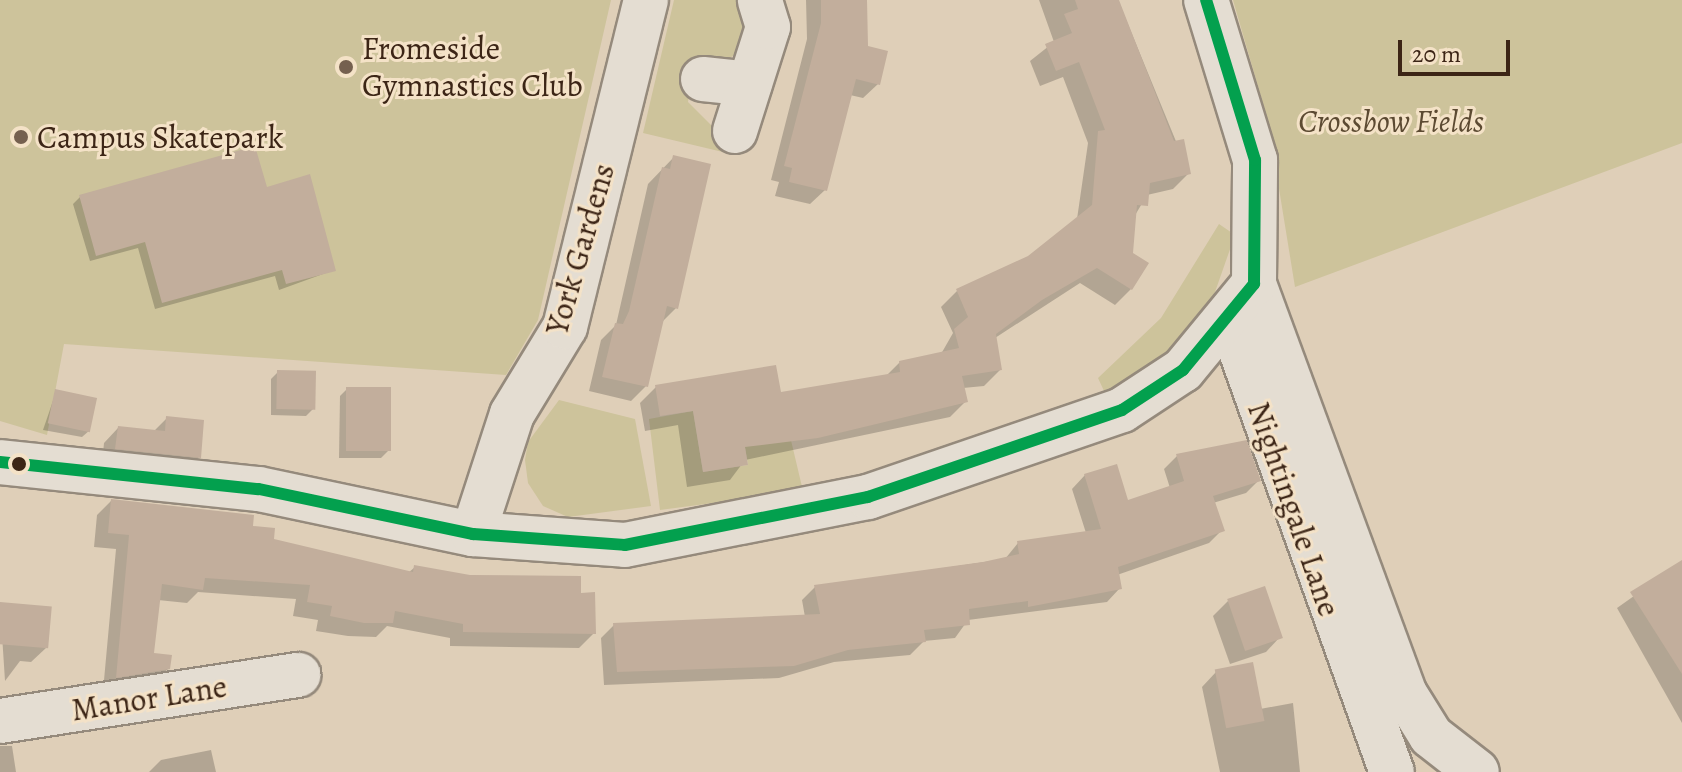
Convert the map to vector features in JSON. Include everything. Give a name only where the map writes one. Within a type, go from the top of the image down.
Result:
[{"type":"street","name":"York Gardens","points":[[473,534],[512,414],[565,327],[646,0]]},
{"type":"street","points":[[735,131],[768,27],[760,0]]},
{"type":"street","points":[[1206,0],[1255,160],[1254,284],[1405,694],[1431,736],[1477,772]]},
{"type":"street","points":[[703,79],[750,84]]},
{"type":"street","points":[[4,472],[259,489],[473,534],[625,545],[868,497],[1122,410],[1183,370],[1230,320],[1254,284]]},
{"type":"street","name":"Nightingale Lane","points":[[1230,320],[1359,697],[1392,772]]},
{"type":"street","name":"Manor Lane","points":[[0,721],[298,675]]},
{"type":"green space","points":[[0,0],[611,0],[538,320],[506,375],[64,344],[47,435],[0,421]]},
{"type":"green space","points":[[674,0],[746,0],[750,28],[738,52],[718,67],[693,70],[688,102],[722,136],[727,153],[643,133]]},
{"type":"green space","name":"Crossbow Fields","points":[[1233,0],[1682,0],[1682,143],[1295,287],[1268,121]]},
{"type":"green space","points":[[1219,224],[1235,235],[1208,312],[1144,375],[1105,393],[1098,378],[1161,318]]},
{"type":"green space","points":[[781,398],[803,491],[660,510],[649,419],[693,411],[703,472],[748,465],[738,405]]},
{"type":"green space","points":[[559,400],[635,419],[651,506],[568,517],[543,506],[528,483],[525,460],[528,442]]},
{"type":"building","points":[[821,0],[867,0],[868,46],[888,51],[880,85],[856,79],[827,191],[789,182],[792,168],[784,166],[821,23]]},
{"type":"building","points":[[1075,0],[1119,0],[1174,141],[1184,139],[1191,174],[1150,183],[1148,206],[1137,205],[1133,253],[1149,263],[1132,290],[1097,268],[1042,300],[996,334],[1002,370],[962,376],[968,402],[818,438],[745,447],[748,465],[703,472],[693,411],[660,416],[655,385],[776,365],[781,392],[900,372],[899,361],[959,348],[954,329],[968,317],[956,289],[1028,256],[1092,205],[1098,131],[1105,130],[1079,62],[1056,71],[1045,44],[1072,33],[1064,14],[1078,9]]},
{"type":"building","points":[[255,146],[267,187],[310,174],[336,271],[286,284],[282,270],[162,303],[145,242],[96,256],[79,195]]},
{"type":"building","points":[[673,155],[711,164],[678,309],[667,306],[648,387],[602,377],[615,323],[623,324],[629,311],[662,167],[670,169]]},
{"type":"building","points":[[277,370],[316,371],[315,410],[276,409]]},
{"type":"building","points":[[346,387],[391,387],[391,451],[346,451]]},
{"type":"building","points":[[55,389],[97,398],[90,432],[48,423]]},
{"type":"building","points":[[166,416],[204,420],[201,458],[115,449],[118,426],[165,431]]},
{"type":"building","points":[[1247,440],[1261,481],[1213,496],[1225,531],[1118,567],[1122,589],[1028,607],[1028,601],[969,609],[970,625],[924,630],[926,642],[848,650],[794,666],[617,672],[613,623],[820,614],[814,585],[983,562],[1019,554],[1017,541],[1101,529],[1084,474],[1117,464],[1128,500],[1184,481],[1176,454]]},
{"type":"building","points":[[111,499],[254,515],[253,526],[275,528],[274,539],[413,572],[414,565],[470,575],[581,576],[581,593],[595,592],[596,634],[463,632],[463,624],[395,611],[393,623],[364,623],[330,616],[332,606],[307,602],[310,585],[205,578],[203,590],[162,584],[154,653],[172,655],[170,669],[116,678],[129,535],[108,533]]},
{"type":"building","points":[[1682,560],[1682,674],[1630,592]]},
{"type":"building","points":[[1265,586],[1283,638],[1245,651],[1227,599]]},
{"type":"building","points":[[0,602],[52,607],[48,648],[0,644]]},
{"type":"building","points":[[1253,662],[1264,721],[1226,728],[1215,669]]},
{"type":"transit line","points":[[0,462],[259,489],[473,534],[625,545],[868,497],[1122,410],[1183,370],[1254,284],[1255,160],[1206,0]]},
{"type":"place","name":"Fromeside Gymnastics Club","points":[[346,67]]},
{"type":"place","name":"Campus Skatepark","points":[[21,137]]}]
